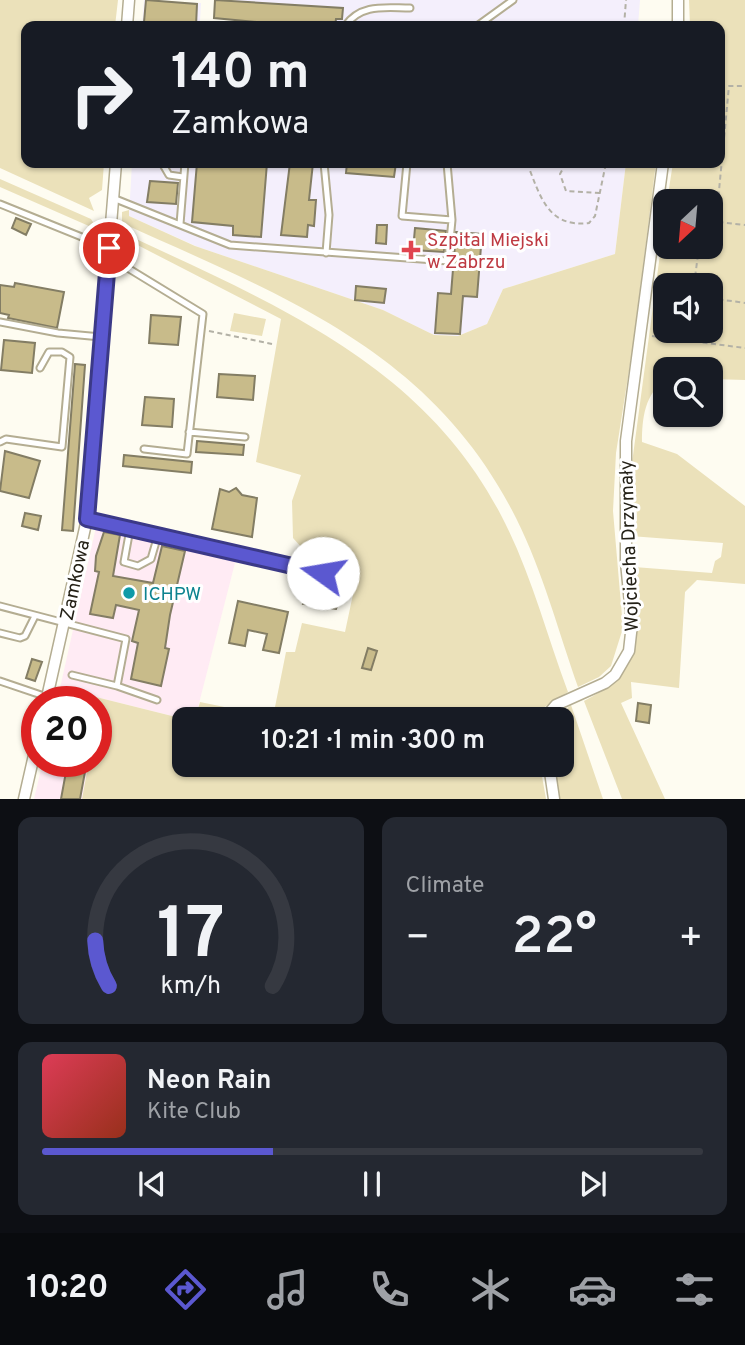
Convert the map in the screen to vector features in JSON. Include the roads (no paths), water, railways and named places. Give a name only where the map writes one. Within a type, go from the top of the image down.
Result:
[{"type":"street","points":[[127,21],[129,0]]},
{"type":"street","points":[[678,0],[678,21]]},
{"type":"street","name":"Zamkowa","points":[[50,686],[87,519],[116,168]]},
{"type":"street","name":"Wojciecha Drzymały","points":[[554,707],[606,683],[615,675],[629,651],[632,624],[626,562],[625,441],[662,168]]},
{"type":"street","points":[[24,799],[29,777]]},
{"type":"street","points":[[551,777],[554,799]]},
{"type":"lane","points":[[484,21],[513,0]]},
{"type":"lane","points":[[351,21],[362,11],[371,8],[410,8]]},
{"type":"lane","points":[[165,168],[169,175],[183,177]]},
{"type":"lane","points":[[180,225],[184,168]]},
{"type":"lane","points":[[324,168],[328,215],[326,253]]},
{"type":"lane","points":[[407,168],[402,216],[452,220]]},
{"type":"lane","points":[[113,198],[230,245],[448,261],[452,220],[447,168]]},
{"type":"lane","points":[[0,204],[108,252],[203,314],[187,454],[144,449]]},
{"type":"lane","points":[[0,322],[58,333],[101,337]]},
{"type":"lane","points":[[0,442],[6,439],[62,447],[70,357],[62,352],[49,352],[40,368]]},
{"type":"lane","points":[[189,432],[245,437]]},
{"type":"lane","points":[[87,519],[323,573]]},
{"type":"lane","points":[[130,529],[123,558],[124,562],[138,566],[151,559],[158,535]]},
{"type":"lane","points":[[0,606],[64,625],[126,639],[117,686]]},
{"type":"lane","points":[[0,633],[20,638],[25,636],[35,616]]},
{"type":"lane","points":[[72,675],[117,686],[157,700]]},
{"type":"lane","points":[[0,681],[21,689]]},
{"type":"place","name":"Szpital Miejski w Zabrzu","points":[[411,250]]},
{"type":"place","name":"ICHPW","points":[[129,593]]}]
